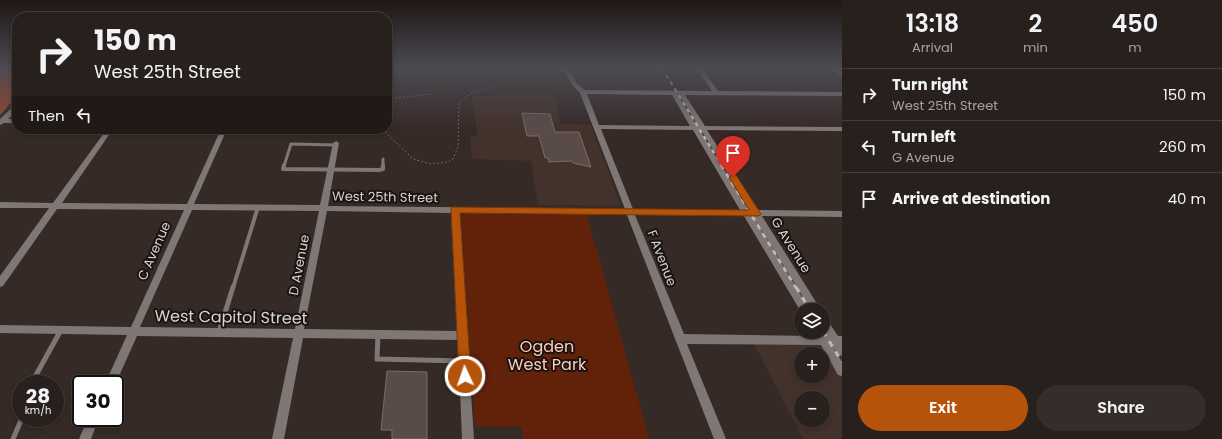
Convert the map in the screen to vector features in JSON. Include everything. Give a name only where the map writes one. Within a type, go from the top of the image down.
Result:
[{"type":"street","name":"F Avenue","points":[[579,88],[583,92],[720,439]]},
{"type":"street","points":[[713,88],[716,93]]},
{"type":"street","points":[[583,92],[842,94]]},
{"type":"street","name":"G Avenue","points":[[677,93],[746,214],[801,303]]},
{"type":"street","points":[[1,122],[12,111]]},
{"type":"street","points":[[1,122],[12,121]]},
{"type":"street","points":[[597,127],[842,129]]},
{"type":"street","name":"G Avenue","points":[[698,128],[756,214],[812,303]]},
{"type":"street","points":[[0,283],[106,134]]},
{"type":"street","name":"C Avenue","points":[[114,375],[222,134]]},
{"type":"street","name":"D Avenue","points":[[278,439],[336,144]]},
{"type":"street","name":"West 25th Street","points":[[0,205],[842,214]]},
{"type":"street","points":[[455,209],[468,439]]},
{"type":"street","name":"West Capitol Street","points":[[0,329],[462,336]]},
{"type":"street","points":[[830,329],[839,340],[842,351]]},
{"type":"street","points":[[681,340],[794,337]]},
{"type":"street","points":[[823,339],[842,371]]},
{"type":"street","points":[[85,439],[90,427]]},
{"type":"lane","points":[[336,144],[291,144],[283,169],[379,170],[383,169],[383,159]]},
{"type":"lane","points":[[219,332],[258,207]]},
{"type":"lane","points":[[36,375],[61,330]]},
{"type":"lane","points":[[378,334],[377,359],[464,361]]},
{"type":"lane","points":[[13,439],[18,427]]},
{"type":"path","points":[[392,99],[425,96],[433,94],[439,88]]},
{"type":"path","points":[[387,134],[413,159],[431,164],[448,162],[453,158],[458,147],[459,104],[461,100],[465,96],[488,88]]},
{"type":"shaded area","points":[[0,88],[12,88],[12,100],[0,115]]},
{"type":"shaded area","points":[[554,94],[561,124],[591,125],[621,206],[538,205],[531,161],[472,159],[470,136],[477,136],[472,96]]},
{"type":"shaded area","points":[[753,342],[842,342],[842,439],[803,439],[797,427],[830,427],[830,391],[794,391],[794,422]]},
{"type":"green space","name":"Ogden West Park","points":[[461,214],[587,215],[649,439],[523,439],[522,427],[475,426]]},
{"type":"building","points":[[522,113],[550,114],[555,132],[579,132],[591,167],[573,163],[572,161],[549,162],[548,158],[545,158],[539,136],[527,136]]},
{"type":"building","points":[[387,371],[427,372],[427,439],[392,439],[392,430],[381,430]]},
{"type":"railway","points":[[675,88],[722,166]]},
{"type":"railway","points":[[721,165],[796,288]]},
{"type":"railway","points":[[796,287],[806,303]]},
{"type":"railway","points":[[828,339],[842,362]]},
{"type":"route","points":[[465,376],[455,209],[756,214],[733,177]]}]
